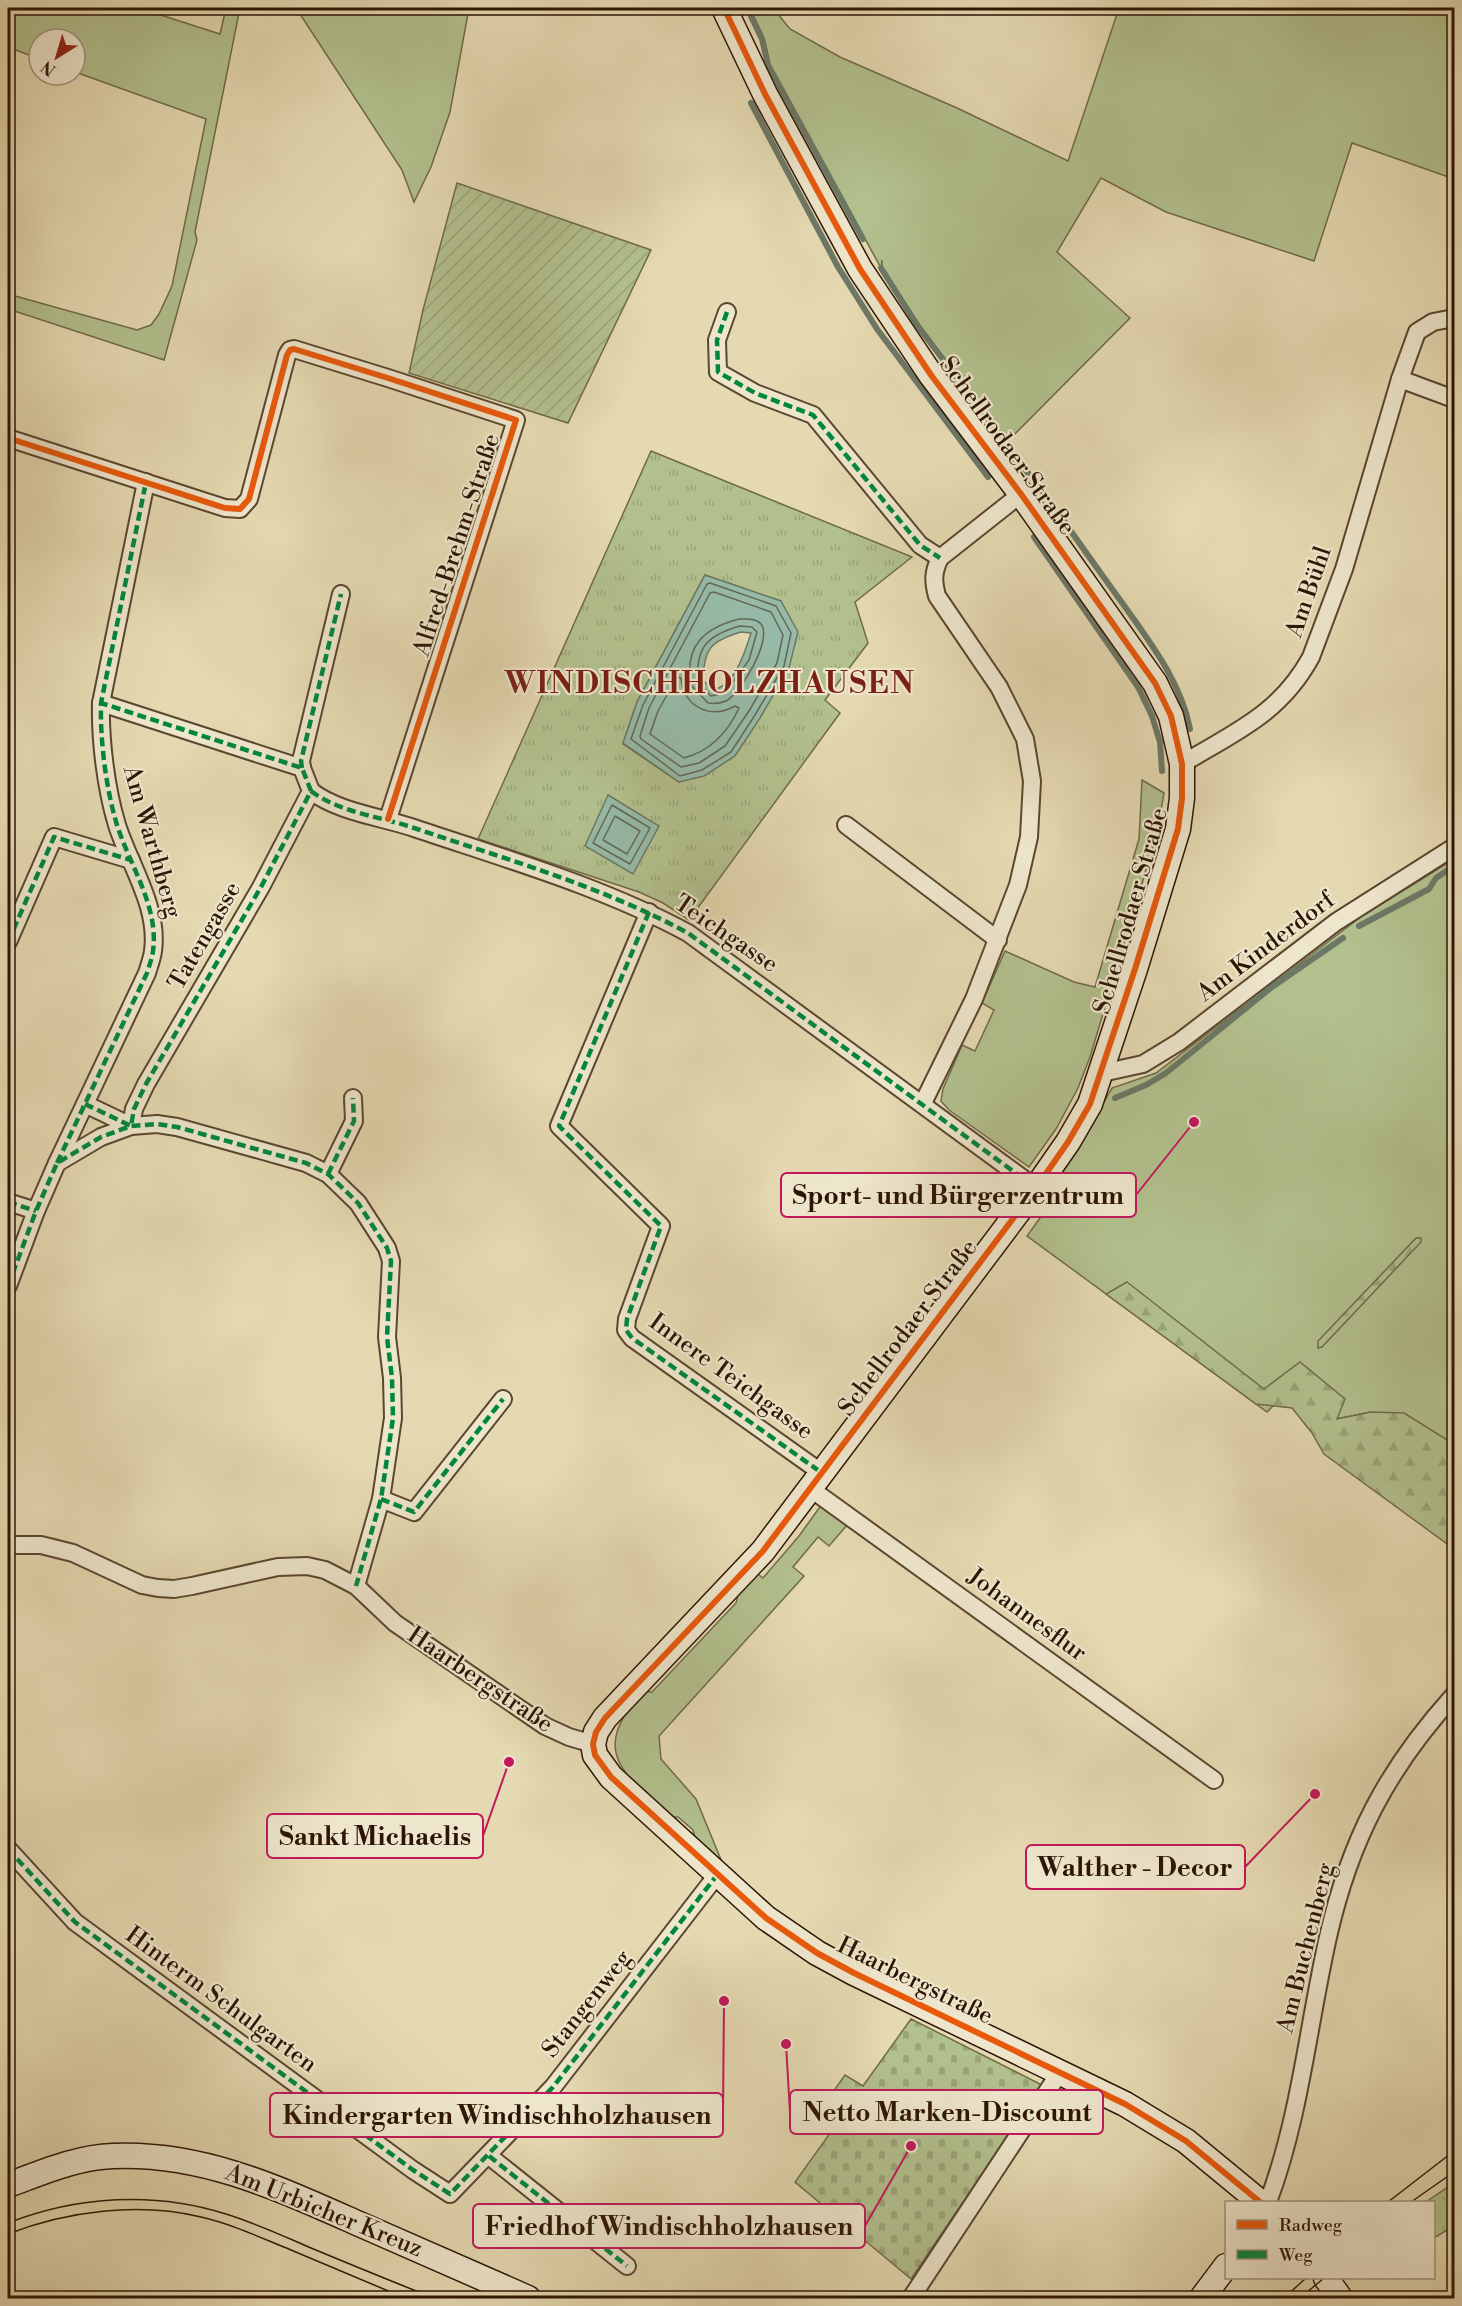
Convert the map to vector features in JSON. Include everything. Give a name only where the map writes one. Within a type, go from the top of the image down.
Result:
[{"type":"street","name":"Schellrodaer Straße","points":[[593,1744],[596,1732],[605,1718],[758,1556],[1036,1188],[1080,1123],[1102,1073],[1178,829],[1182,798],[1182,764],[1171,716],[1155,683],[1021,494],[931,375],[860,269],[765,94],[724,8]]},
{"type":"street","points":[[727,312],[717,340],[718,372],[755,393],[813,415],[920,545],[940,558]]},
{"type":"street","name":"Am Bühl","points":[[1182,764],[1263,716],[1281,699],[1304,671],[1344,569],[1400,379],[1417,332],[1433,322],[1455,318]]},
{"type":"street","name":"Alfred-Brehm-Straße","points":[[8,438],[225,508],[240,509],[249,499],[290,350],[298,350],[516,420],[388,819]]},
{"type":"street","points":[[1400,379],[1455,399]]},
{"type":"street","name":"Am Warthberg","points":[[8,1286],[36,1211],[147,974],[153,951],[153,928],[148,904],[115,815],[100,731],[101,703],[146,482]]},
{"type":"street","points":[[923,1103],[974,999],[1018,885],[1029,837],[1032,781],[1025,739],[999,687],[937,596],[934,576],[940,558],[1021,494]]},
{"type":"street","points":[[311,791],[301,762],[341,594]]},
{"type":"street","points":[[101,703],[302,768]]},
{"type":"street","name":"Teichgasse","points":[[311,791],[327,802],[388,819],[511,861],[649,912],[688,933],[1036,1188]]},
{"type":"street","name":"Tatengasse","points":[[131,1126],[134,1109],[146,1084],[261,887],[311,791]]},
{"type":"street","points":[[846,825],[998,940]]},
{"type":"street","points":[[8,942],[54,837],[131,860]]},
{"type":"street","name":"Am Kinderdorf","points":[[1102,1073],[1143,1064],[1179,1042],[1336,922],[1455,847]]},
{"type":"street","name":"Innere Teichgasse","points":[[649,912],[559,1126],[661,1226],[627,1319],[626,1330],[632,1338],[816,1481]]},
{"type":"street","points":[[327,1173],[354,1121],[353,1098]]},
{"type":"street","points":[[85,1104],[131,1126]]},
{"type":"street","points":[[57,1163],[101,1137],[131,1126],[157,1124],[177,1127],[306,1163],[327,1173],[346,1190],[367,1215],[387,1248],[391,1261],[387,1337],[392,1378],[393,1418],[381,1499],[356,1586]]},
{"type":"street","points":[[8,1202],[36,1211]]},
{"type":"street","points":[[381,1499],[414,1512],[503,1399]]},
{"type":"street","name":"Johannesflur","points":[[816,1481],[1214,1780]]},
{"type":"street","name":"Haarbergstraße","points":[[8,1545],[41,1545],[73,1553],[142,1585],[158,1588],[174,1589],[192,1586],[278,1566],[325,1570],[356,1586],[396,1623],[545,1726],[569,1737],[593,1744],[595,1755],[611,1777],[766,1918],[817,1953],[1125,2104],[1186,2141],[1259,2201]]},
{"type":"street","name":"Am Buchenberg","points":[[1268,2201],[1287,2148],[1328,1938],[1341,1890],[1362,1831],[1400,1761],[1455,1695]]},
{"type":"street","name":"Hinterm Schulgarten","points":[[8,1849],[75,1922],[413,2170],[450,2194]]},
{"type":"street","name":"Stangenweg","points":[[450,2194],[553,2087],[717,1875]]},
{"type":"street","points":[[911,2298],[1060,2072]]},
{"type":"street","name":"Am Urbicher Kreuz","points":[[8,2185],[71,2163],[111,2156],[157,2157],[198,2163],[237,2173],[280,2189],[528,2298]]},
{"type":"street","points":[[489,2156],[627,2265]]},
{"type":"street","points":[[1202,2298],[1225,2269]]},
{"type":"street","points":[[1327,2279],[1340,2298]]},
{"type":"green space","points":[[8,8],[139,8],[220,34],[226,8],[240,8],[195,232],[197,240],[164,360],[8,309],[8,294],[137,330],[151,325],[159,314],[172,286],[206,119],[87,76],[87,27],[27,27],[27,54],[8,47]]},
{"type":"green space","points":[[296,8],[469,8],[450,112],[431,167],[414,202],[402,170]]},
{"type":"green space","points":[[750,8],[773,8],[790,29],[840,57],[957,108],[1068,161],[1119,8],[1454,8],[1454,179],[1352,143],[1314,261],[1166,212],[1101,178],[1057,252],[1130,318],[1007,442],[919,324],[882,267],[882,260],[881,268],[770,65],[764,38]]},
{"type":"green space","points":[[457,183],[651,250],[568,423],[409,373],[423,310]]},
{"type":"green space","points":[[651,451],[912,557],[855,602],[868,643],[825,700],[840,713],[689,920],[663,903],[639,892],[478,839]],"holes":[[[705,575],[781,601],[679,782],[623,744],[637,702]]]},
{"type":"green space","points":[[1142,780],[1164,793],[1157,834],[1090,1057],[1078,1088],[1056,1129],[1029,1167],[949,1110],[941,1101],[943,1089],[962,1045],[975,1051],[994,1010],[982,1003],[1005,951],[1074,982],[1095,987],[1139,839]]},
{"type":"green space","points":[[1454,859],[1454,1496],[1371,1412],[1336,1419],[1310,1370],[1267,1412],[1027,1236],[1040,1218],[1030,1209],[1085,1134],[1112,1088],[1156,1073],[1362,916]]},
{"type":"green space","points":[[1416,1238],[1421,1238],[1421,1242],[1322,1347],[1318,1348],[1318,1341]]},
{"type":"green space","points":[[1127,1282],[1264,1389],[1300,1362],[1345,1399],[1337,1419],[1371,1412],[1404,1413],[1449,1441],[1454,1496],[1454,1549],[1324,1454],[1312,1433],[1292,1408],[1256,1404],[1106,1294]]},
{"type":"green space","points":[[822,1504],[848,1524],[829,1546],[818,1537],[793,1567],[804,1576],[659,1736],[661,1759],[696,1799],[724,1867],[696,1842],[693,1830],[678,1817],[670,1817],[626,1773],[618,1760],[615,1746],[618,1730],[627,1712],[643,1691],[652,1692],[736,1603],[739,1591],[755,1572],[763,1578],[799,1536]]},
{"type":"green space","points":[[911,2019],[1042,2085],[911,2279],[795,2182],[846,2111],[828,2099],[845,2075],[863,2086]]},
{"type":"green space","points":[[1454,2183],[1454,2226],[1435,2237],[1435,2201],[1427,2201]]},
{"type":"water","points":[[705,575],[781,601],[798,632],[789,668],[735,756],[704,776],[679,782],[623,743],[637,702]],"holes":[[[741,632],[751,633],[733,675],[721,687],[713,690],[703,680],[705,660],[711,647],[731,635]]]},
{"type":"water","points":[[608,795],[659,826],[633,874],[585,846]]},
{"type":"waterway","points":[[747,8],[762,39],[768,65],[863,239]]},
{"type":"waterway","points":[[751,103],[838,267],[877,329],[988,477]]},
{"type":"waterway","points":[[881,268],[917,325],[1003,439]]},
{"type":"waterway","points":[[1021,464],[1046,496]]},
{"type":"waterway","points":[[1064,521],[1163,663],[1180,695],[1190,729]]},
{"type":"waterway","points":[[1034,537],[1138,687],[1152,716],[1160,742],[1162,771]]},
{"type":"waterway","points":[[1359,926],[1429,889],[1436,878],[1454,866]]},
{"type":"waterway","points":[[1115,1098],[1146,1085],[1166,1073],[1272,987],[1343,938]]},
{"type":"tram line","points":[[1389,2201],[1454,2151]]},
{"type":"tram line","points":[[1412,2201],[1454,2172]]},
{"type":"tram line","points":[[8,2223],[34,2214],[89,2202],[116,2200],[172,2202],[226,2214],[434,2298]]},
{"type":"tram line","points":[[8,2234],[54,2220],[103,2211],[177,2212],[235,2227],[405,2298]]},
{"type":"tram line","points":[[1284,2298],[1305,2279]]},
{"type":"tram line","points":[[1300,2298],[1323,2279]]},
{"type":"marked path","points":[[727,312],[717,340],[718,372],[755,393],[813,415],[920,545],[940,558]]},
{"type":"marked path","points":[[57,1163],[147,973],[153,951],[154,935],[148,903],[117,825],[110,796],[104,764],[101,717],[101,703],[146,482]]},
{"type":"marked path","points":[[302,768],[301,761],[341,594]]},
{"type":"marked path","points":[[85,1104],[131,1126],[134,1109],[146,1084],[261,887],[311,791],[302,768],[101,703]]},
{"type":"marked path","points":[[311,791],[347,809],[414,828],[588,888],[688,933],[1036,1188]]},
{"type":"marked path","points":[[8,942],[54,837],[131,860]]},
{"type":"marked path","points":[[649,912],[559,1126],[661,1226],[627,1319],[626,1330],[632,1338],[822,1473]]},
{"type":"marked path","points":[[328,1174],[354,1121],[353,1098]]},
{"type":"marked path","points":[[8,1286],[57,1163],[101,1137],[131,1126],[157,1124],[177,1127],[306,1163],[328,1174],[358,1203],[387,1248],[391,1261],[387,1337],[392,1378],[393,1418],[381,1499],[356,1586]]},
{"type":"marked path","points":[[8,1202],[36,1211]]},
{"type":"marked path","points":[[381,1499],[414,1512],[503,1399]]},
{"type":"marked path","points":[[8,1849],[75,1922],[413,2170],[450,2194],[553,2087],[717,1875]]},
{"type":"marked path","points":[[489,2156],[627,2266]]},
{"type":"cycle path","points":[[724,8],[765,94],[860,269],[931,375],[1021,494],[1155,683],[1171,716],[1182,764],[1182,798],[1178,829],[1135,969],[1090,1104],[1068,1142],[1036,1188],[763,1551],[605,1718],[596,1732],[593,1744],[595,1755],[611,1777],[766,1918],[817,1953],[1125,2104],[1186,2141],[1259,2201]]},
{"type":"cycle path","points":[[8,438],[225,508],[240,509],[249,499],[290,350],[294,349],[391,379],[516,420],[388,819]]},
{"type":"place","name":"Sport- und Bürgerzentrum","points":[[1194,1122]]},
{"type":"place","name":"Sankt Michaelis","points":[[509,1762]]},
{"type":"place","name":"Walther - Decor","points":[[1315,1794]]},
{"type":"place","name":"Kindergarten Windischholzhausen","points":[[724,2001]]},
{"type":"place","name":"Netto Marken-Discount","points":[[786,2044]]},
{"type":"place","name":"Friedhof Windischholzhausen","points":[[911,2146]]},
{"type":"district","name":"WINDISCHHOLZHAUSEN","points":[[710,684]]}]
